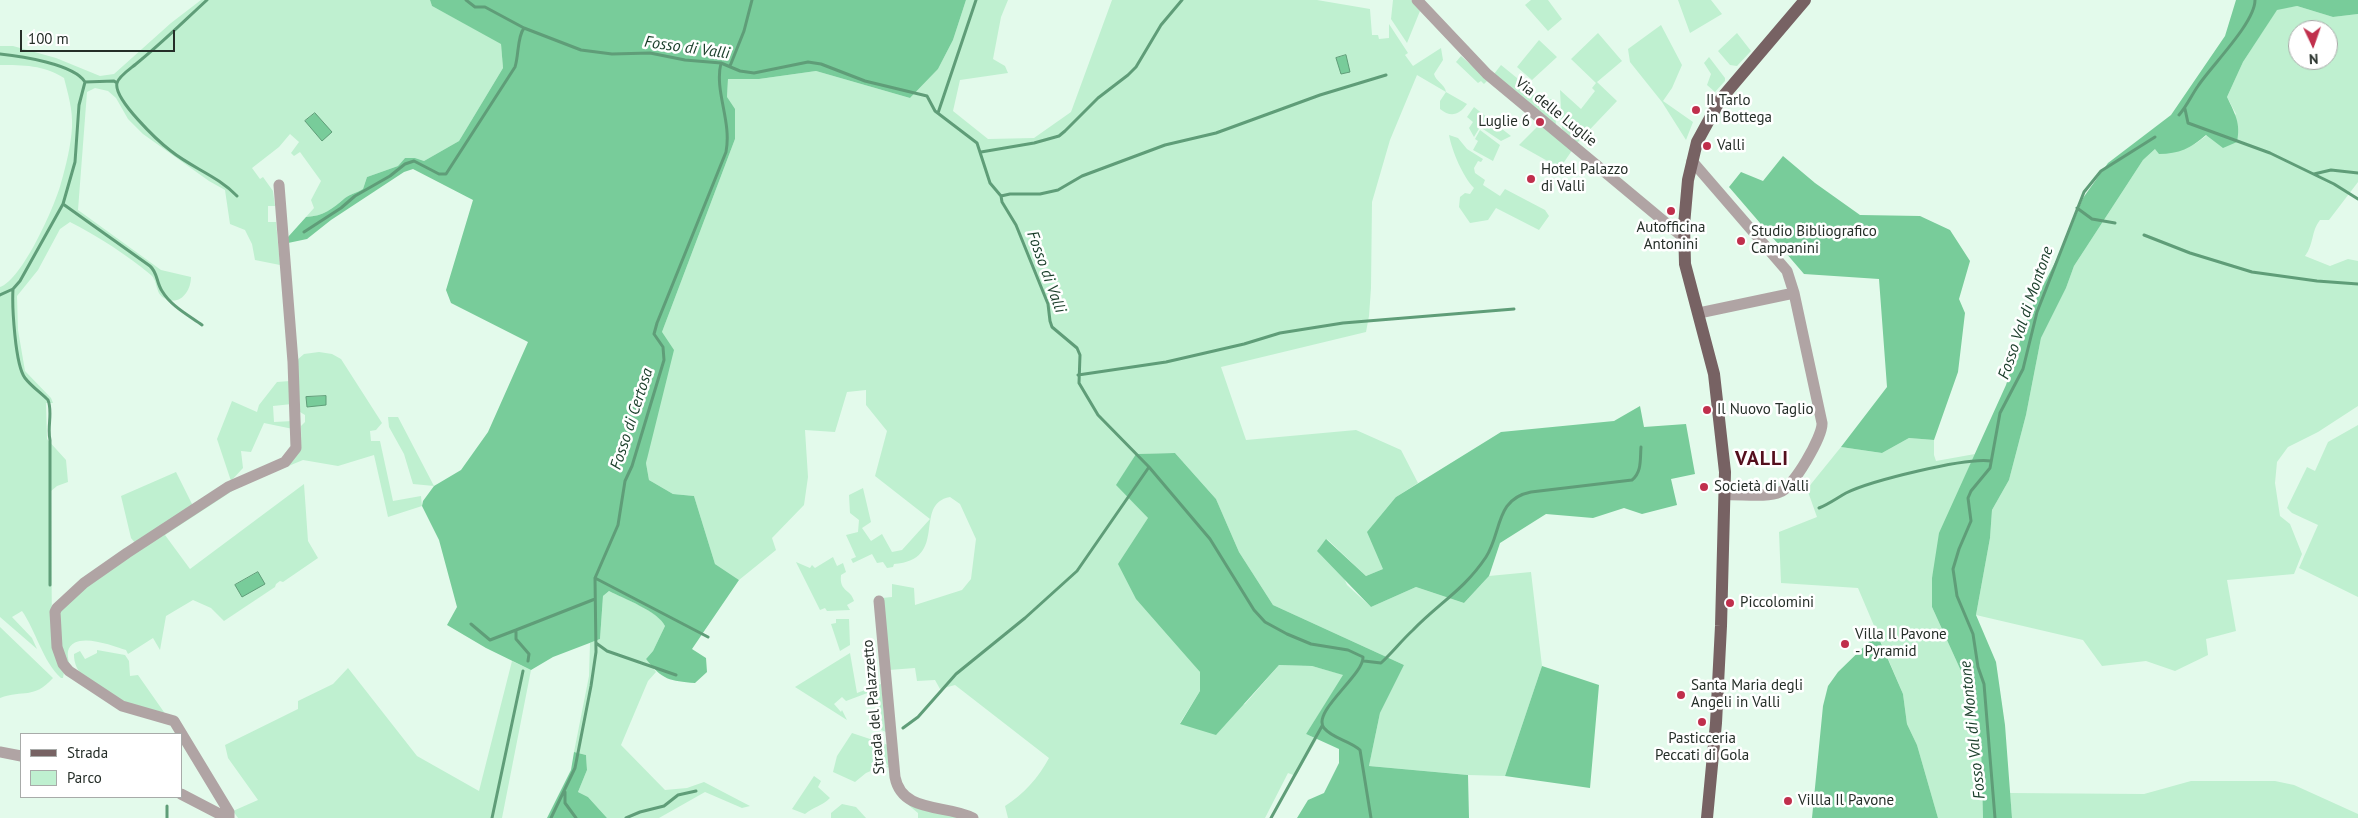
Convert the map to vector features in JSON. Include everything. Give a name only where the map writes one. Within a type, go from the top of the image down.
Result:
[{"type":"main road","points":[[1708,818],[1722,626],[1724,460],[1718,399],[1709,351],[1687,275],[1684,238],[1686,191],[1692,161],[1703,130],[1720,100],[1805,0]]},
{"type":"street","name":"Via delle Luglie","points":[[1417,0],[1487,74],[1684,238]]},
{"type":"street","points":[[1692,161],[1784,268],[1794,293],[1821,418],[1821,434],[1789,486],[1783,491],[1775,494],[1725,495]]},
{"type":"street","points":[[181,733],[174,721],[122,706],[66,667],[57,647],[55,612],[75,591],[126,553],[228,487],[285,462],[296,448],[293,352],[279,185]]},
{"type":"street","points":[[1699,313],[1794,293]]},
{"type":"street","name":"Strada del Palazzetto","points":[[880,601],[887,698],[899,789],[907,798],[924,806],[956,812],[973,818]]},
{"type":"street","points":[[182,734],[229,812],[228,818],[182,795]]},
{"type":"street","points":[[0,752],[20,756]]},
{"type":"green space","points":[[201,0],[430,0],[432,6],[501,43],[503,68],[459,141],[424,161],[415,158],[405,158],[398,166],[367,177],[363,189],[347,197],[332,209],[318,215],[306,217],[314,208],[311,200],[321,181],[300,152],[294,156],[291,153],[299,142],[290,134],[279,147],[252,168],[260,179],[263,177],[273,191],[275,206],[268,206],[268,222],[276,222],[280,265],[255,260],[252,244],[245,230],[230,224],[225,190],[209,181],[143,134],[128,119],[116,98],[108,91],[95,88],[87,92],[78,210],[161,270],[191,277],[189,287],[184,296],[175,300],[164,298],[159,293],[155,280],[151,275],[112,246],[70,222],[60,229],[38,270],[17,296],[18,330],[25,371],[51,398],[53,403],[46,403],[47,439],[66,460],[68,482],[57,486],[51,491],[52,639],[64,672],[63,678],[61,678],[49,664],[22,611],[12,617],[32,638],[37,649],[0,617],[0,287],[18,271],[27,257],[45,224],[58,194],[68,155],[72,114],[64,78],[41,68],[0,65],[0,46],[13,46],[56,58],[100,76],[114,74],[171,23]]},
{"type":"green space","points":[[966,0],[1008,0],[1001,17],[993,59],[1005,66],[1008,73],[960,80],[953,111],[988,139],[1034,138],[1071,112],[1112,0],[1317,0],[1370,9],[1372,35],[1378,35],[1379,39],[1389,38],[1389,24],[1408,53],[1405,55],[1413,66],[1441,48],[1443,60],[1434,74],[1446,92],[1417,75],[1390,140],[1372,202],[1371,288],[1366,332],[1221,367],[1246,440],[1356,430],[1401,450],[1418,483],[1396,497],[1383,569],[1366,576],[1327,539],[1347,585],[1371,607],[1416,587],[1464,603],[1489,576],[1531,572],[1542,666],[1505,776],[1468,775],[1369,766],[1380,713],[1404,665],[1273,605],[1239,552],[1216,499],[1175,453],[1136,454],[1117,485],[1148,518],[1183,651],[1200,672],[1200,691],[1180,723],[1245,704],[1279,665],[1312,666],[1344,675],[1306,734],[1317,739],[1296,776],[1288,773],[1265,818],[1008,818],[1005,806],[1030,785],[1049,758],[955,685],[940,689],[935,680],[917,681],[915,668],[889,670],[882,598],[892,597],[892,584],[914,588],[915,605],[962,590],[971,579],[976,539],[960,504],[950,497],[939,502],[933,510],[926,543],[921,553],[911,560],[894,564],[893,567],[887,568],[883,562],[877,563],[872,554],[853,563],[851,559],[856,557],[846,535],[858,532],[859,520],[850,513],[849,495],[863,488],[871,522],[862,528],[871,541],[882,534],[892,552],[902,550],[930,519],[875,476],[887,431],[866,405],[866,390],[847,392],[835,432],[805,430],[808,477],[804,505],[772,538],[776,550],[739,580],[715,564],[694,496],[673,494],[649,480],[646,463],[662,332],[735,139],[727,97],[728,79],[759,79],[816,71],[910,98],[938,69],[953,40]]},
{"type":"green space","points":[[1393,0],[1411,0],[1420,11],[1407,43],[1391,19]]},
{"type":"green space","points":[[1531,0],[1548,0],[1562,19],[1548,31],[1525,5]]},
{"type":"green space","points":[[1678,0],[1711,0],[1722,14],[1690,33]]},
{"type":"green space","points":[[2297,6],[2333,17],[2358,14],[2358,182],[2329,220],[2320,220],[2317,224],[2310,247],[2305,256],[2330,266],[2348,259],[2358,261],[2358,406],[2318,432],[2288,447],[2277,462],[2275,483],[2280,516],[2290,524],[2302,554],[2294,574],[2227,580],[2236,631],[2206,639],[2208,655],[2175,671],[2146,661],[2102,666],[2083,640],[1976,615],[1990,538],[1992,510],[2009,480],[2026,415],[2041,338],[2066,288],[2074,266],[2143,160],[2155,149],[2195,144],[2236,114],[2227,97],[2243,62],[2277,9]]},
{"type":"green space","points":[[1661,25],[1682,65],[1672,88],[1663,101],[1693,122],[1686,140],[1662,102],[1630,62],[1628,49]]},
{"type":"green space","points":[[1598,33],[1622,61],[1597,82],[1617,101],[1577,143],[1562,129],[1560,90],[1581,109],[1595,91],[1592,88],[1596,83],[1571,59]]},
{"type":"green space","points":[[1737,33],[1751,51],[1737,66],[1730,65],[1718,51]]},
{"type":"green space","points":[[1539,40],[1557,57],[1532,80],[1517,67]]},
{"type":"green space","points":[[1461,56],[1488,80],[1484,84],[1481,81],[1478,83],[1456,62]]},
{"type":"green space","points":[[1709,57],[1725,78],[1725,81],[1715,92],[1707,85],[1711,74],[1704,63]]},
{"type":"green space","points":[[1501,65],[1539,100],[1554,99],[1556,125],[1494,74]]},
{"type":"green space","points":[[1446,92],[1467,104],[1461,111],[1455,114],[1448,114],[1440,109],[1440,101]]},
{"type":"green space","points":[[1474,107],[1511,136],[1501,141],[1480,127],[1474,137],[1469,128],[1473,122],[1467,117]]},
{"type":"green space","points":[[1541,123],[1573,149],[1560,168],[1519,145]]},
{"type":"green space","points":[[1480,130],[1500,145],[1493,161],[1473,150],[1478,141],[1475,139]]},
{"type":"green space","points":[[1449,135],[1458,138],[1467,149],[1483,159],[1481,162],[1478,161],[1474,168],[1475,173],[1485,180],[1483,185],[1500,196],[1505,189],[1545,210],[1549,216],[1539,230],[1496,208],[1488,220],[1470,223],[1459,207],[1460,197],[1465,193],[1470,194],[1474,188],[1459,163]]},
{"type":"green space","points":[[319,352],[332,354],[341,359],[382,423],[376,430],[370,431],[371,441],[380,441],[393,501],[421,496],[422,506],[388,517],[374,455],[338,466],[303,460],[240,486],[165,535],[190,569],[304,484],[308,541],[318,558],[283,582],[280,581],[275,587],[224,621],[211,608],[193,600],[166,616],[160,650],[153,638],[128,654],[126,650],[104,643],[86,640],[78,641],[68,651],[70,667],[68,666],[58,642],[60,609],[119,562],[183,519],[225,492],[279,468],[294,458],[299,451],[301,426],[305,422],[305,415],[300,412],[297,360],[304,354]]},
{"type":"green space","points":[[290,381],[292,404],[273,406],[274,422],[293,421],[293,429],[264,423],[251,452],[241,451],[243,468],[231,481],[217,439],[232,401],[257,412],[259,405],[277,382]]},
{"type":"green space","points":[[388,417],[398,417],[434,486],[413,484],[404,454],[389,427]]},
{"type":"green space","points":[[2358,425],[2358,597],[2299,568],[2318,525],[2292,513],[2287,508],[2307,467],[2315,471],[2328,442]]},
{"type":"green space","points":[[1909,438],[1934,440],[1936,461],[1975,454],[1964,479],[1932,578],[1932,607],[1966,682],[1981,747],[1983,818],[1938,818],[1917,745],[1907,724],[1903,694],[1858,588],[1781,583],[1779,532],[1817,517],[1807,489],[1841,447],[1882,453]]},
{"type":"green space","points":[[176,472],[193,506],[136,544],[131,538],[121,496]]},
{"type":"green space","points":[[833,557],[837,566],[843,563],[846,572],[841,575],[841,581],[843,588],[854,601],[847,605],[850,610],[827,611],[825,608],[820,610],[796,562],[810,568],[812,565],[815,568]]},
{"type":"green space","points":[[609,591],[656,615],[665,626],[653,651],[646,659],[656,672],[648,681],[621,745],[665,790],[687,788],[704,782],[750,806],[742,808],[705,792],[659,818],[607,818],[588,797],[578,792],[587,770],[586,755],[574,752],[589,676],[590,643],[600,639],[603,596]]},
{"type":"green space","points":[[836,619],[849,619],[850,645],[840,651],[831,624],[836,623]]},
{"type":"green space","points":[[0,627],[53,678],[46,685],[34,692],[8,695],[0,698]]},
{"type":"green space","points":[[97,650],[125,655],[129,661],[130,676],[138,675],[166,715],[124,702],[95,687],[84,678],[77,667],[74,654],[80,651],[85,659],[97,653]]},
{"type":"green space","points":[[850,653],[857,693],[881,684],[886,732],[867,724],[875,723],[875,717],[878,716],[877,700],[871,700],[870,692],[846,701],[842,697],[834,704],[841,712],[842,710],[847,720],[795,687]]},
{"type":"green space","points":[[512,661],[531,670],[502,818],[238,818],[233,811],[258,800],[228,758],[225,745],[298,709],[298,701],[333,684],[348,668],[417,756],[479,791]]},
{"type":"green space","points":[[852,733],[888,745],[891,768],[886,767],[888,766],[884,759],[878,762],[880,767],[866,773],[855,782],[833,772],[837,756]]},
{"type":"green space","points":[[814,776],[821,781],[818,787],[830,798],[805,814],[792,809]]},
{"type":"green space","points":[[2191,781],[2275,781],[2294,785],[2358,814],[2358,818],[2012,818],[2010,793],[2144,794]]},
{"type":"green space","points":[[906,803],[959,818],[918,818],[918,813]]},
{"type":"green space","points":[[842,804],[856,807],[866,818],[831,818],[831,813]]},
{"type":"shaded area","points":[[430,0],[966,0],[953,40],[938,69],[910,98],[816,71],[759,79],[728,79],[727,97],[735,109],[735,139],[662,332],[674,350],[646,463],[649,480],[673,494],[694,496],[715,564],[739,580],[692,649],[706,658],[707,672],[695,683],[667,678],[652,666],[646,659],[653,651],[665,626],[656,616],[648,611],[609,591],[603,596],[600,639],[553,657],[531,670],[486,648],[447,625],[457,607],[439,540],[422,506],[423,501],[434,486],[461,470],[488,432],[528,342],[451,303],[446,290],[473,200],[413,169],[404,172],[331,220],[307,239],[288,243],[288,237],[306,217],[327,211],[347,197],[363,189],[367,177],[398,166],[405,158],[415,158],[424,161],[459,141],[503,68],[501,44],[432,6]]},
{"type":"shaded area","points":[[2236,0],[2358,0],[2358,14],[2333,17],[2297,6],[2277,10],[2243,62],[2227,97],[2238,124],[2237,142],[2223,148],[2206,135],[2190,147],[2179,151],[2159,154],[2155,149],[2143,160],[2074,266],[2066,288],[2041,338],[2026,415],[2009,480],[1992,510],[1990,538],[1976,615],[1996,662],[2005,725],[2012,818],[1983,818],[1981,747],[1966,682],[1932,607],[1932,578],[1939,533],[2006,385],[2029,313],[2063,247],[2083,198],[2108,163],[2171,115],[2225,36]]},
{"type":"shaded area","points":[[1346,55],[1350,72],[1341,74],[1336,58]]},
{"type":"shaded area","points":[[315,113],[332,132],[322,141],[305,121]]},
{"type":"shaded area","points":[[1783,156],[1815,183],[1860,215],[1920,216],[1950,230],[1970,261],[1959,299],[1965,313],[1958,372],[1934,440],[1909,438],[1882,453],[1841,447],[1887,387],[1879,279],[1804,274],[1729,187],[1741,172],[1763,181]]},
{"type":"shaded area","points":[[326,396],[326,405],[307,407],[306,397]]},
{"type":"shaded area","points":[[1640,406],[1644,427],[1686,424],[1695,474],[1671,479],[1677,505],[1642,514],[1624,508],[1593,518],[1546,514],[1500,543],[1489,576],[1464,603],[1416,587],[1371,607],[1317,551],[1326,539],[1366,576],[1383,569],[1367,532],[1396,497],[1501,432],[1614,421]]},
{"type":"shaded area","points":[[1175,453],[1216,499],[1239,552],[1273,605],[1404,665],[1380,713],[1369,766],[1468,775],[1469,818],[1297,818],[1308,800],[1324,793],[1339,763],[1339,749],[1306,734],[1343,675],[1312,666],[1279,665],[1216,735],[1180,724],[1200,691],[1200,672],[1136,599],[1118,564],[1148,518],[1116,485],[1136,454]]},
{"type":"shaded area","points":[[258,572],[265,584],[242,597],[235,585]]},
{"type":"shaded area","points":[[1877,634],[1903,694],[1907,724],[1917,745],[1938,818],[1812,818],[1823,706],[1828,686],[1838,672]]},
{"type":"shaded area","points":[[1542,666],[1599,685],[1590,788],[1505,776]]},
{"type":"shaded area","points":[[574,752],[586,755],[587,770],[578,792],[588,797],[607,818],[547,818],[571,770]]},
{"type":"waterway","points":[[207,0],[154,49],[122,75],[117,83],[118,90],[122,99],[138,120],[165,146],[179,157],[222,183],[237,196]]},
{"type":"waterway","name":"Fosso di Valli","points":[[466,0],[475,7],[485,7],[524,28],[581,50],[612,54],[650,53],[685,60],[721,63],[740,71],[754,73],[808,62],[821,64],[865,81],[927,96],[935,111],[977,143],[990,183],[1001,196],[1002,202],[1016,225],[1048,304],[1052,327],[1077,348],[1080,355],[1079,383],[1098,415],[1149,467],[1210,539],[1254,610],[1265,622],[1311,644],[1348,650],[1363,657],[1356,673],[1331,703],[1322,721],[1324,728],[1328,732],[1360,750],[1371,818]]},
{"type":"waterway","points":[[730,66],[744,31],[752,0]]},
{"type":"waterway","points":[[938,113],[976,0]]},
{"type":"waterway","points":[[981,152],[1034,143],[1059,136],[1098,98],[1136,67],[1161,25],[1182,0]]},
{"type":"waterway","name":"Fosso Val di Montone","points":[[2179,115],[2204,78],[2248,20],[2255,0]]},
{"type":"waterway","points":[[304,232],[341,208],[355,196],[390,176],[405,164],[414,161],[439,174],[446,174],[515,67],[520,36],[524,28]]},
{"type":"waterway","points":[[0,54],[33,59],[59,66],[70,70],[85,82]]},
{"type":"waterway","name":"Fosso di Certosa","points":[[551,818],[575,768],[591,686],[596,652],[595,578],[618,525],[625,481],[632,466],[664,360],[663,347],[654,334],[726,152],[727,129],[719,74],[721,63]]},
{"type":"waterway","points":[[1001,196],[1010,194],[1040,194],[1058,190],[1082,176],[1165,145],[1216,133],[1320,95],[1386,75]]},
{"type":"waterway","points":[[0,295],[13,289],[20,281],[63,204],[75,162],[79,105],[85,82],[114,81],[117,83]]},
{"type":"waterway","points":[[2185,109],[2188,123],[2270,153],[2334,184],[2358,199]]},
{"type":"waterway","name":"Fosso Val di Montone","points":[[1995,818],[1984,684],[1978,667],[1973,634],[1957,596],[1953,569],[1971,521],[1968,498],[1971,491],[1990,468],[2000,413],[2023,369],[2037,312],[2084,192],[2101,171],[2155,137]]},
{"type":"waterway","points":[[2314,174],[2331,170],[2358,173]]},
{"type":"waterway","points":[[63,204],[150,266],[160,288],[170,301],[202,325]]},
{"type":"waterway","points":[[2077,208],[2092,219],[2115,223]]},
{"type":"waterway","points":[[2144,235],[2190,253],[2252,272],[2317,281],[2358,284]]},
{"type":"waterway","points":[[13,289],[15,335],[22,371],[27,381],[48,400],[49,405],[50,585]]},
{"type":"waterway","points":[[1078,375],[1166,362],[1244,344],[1280,333],[1343,323],[1514,309]]},
{"type":"waterway","points":[[1364,661],[1381,663],[1423,620],[1469,579],[1486,557],[1505,509],[1511,502],[1519,496],[1531,492],[1632,480],[1639,469],[1641,447]]},
{"type":"waterway","points":[[1819,508],[1846,493],[1875,482],[1940,466],[1991,461]]},
{"type":"waterway","points":[[903,728],[918,717],[956,674],[1025,618],[1077,571],[1149,467]]},
{"type":"waterway","points":[[595,578],[708,637]]},
{"type":"waterway","points":[[528,661],[529,654],[516,639],[516,630],[595,599]]},
{"type":"waterway","points":[[471,624],[490,640],[516,630]]},
{"type":"waterway","points":[[596,643],[607,651],[676,675]]},
{"type":"waterway","points":[[492,818],[523,671]]},
{"type":"waterway","points":[[1271,818],[1322,726]]},
{"type":"waterway","name":"Fosso di Certosa","points":[[626,818],[640,812],[664,806],[678,795],[696,791]]},
{"type":"waterway","name":"Fosso di Certosa","points":[[565,792],[565,803],[576,818]]},
{"type":"waterway","points":[[167,806],[167,818]]},
{"type":"place","name":"Il Tarlo in Bottega","points":[[1696,110]]},
{"type":"place","name":"Luglie 6","points":[[1540,122]]},
{"type":"place","name":"Valli","points":[[1707,146]]},
{"type":"place","name":"Hotel Palazzo di Valli","points":[[1531,179]]},
{"type":"place","name":"Autofficina Antonini","points":[[1671,211]]},
{"type":"place","name":"Studio Bibliografico Campanini","points":[[1741,241]]},
{"type":"place","name":"Il Nuovo Taglio","points":[[1707,410]]},
{"type":"place","name":"Società di Valli","points":[[1704,487]]},
{"type":"place","name":"Piccolomini","points":[[1730,603]]},
{"type":"place","name":"Villa Il Pavone - Pyramid","points":[[1845,644]]},
{"type":"place","name":"Santa Maria degli Angeli in Valli","points":[[1681,695]]},
{"type":"place","name":"Pasticceria Peccati di Gola","points":[[1702,722]]},
{"type":"place","name":"Villla Il Pavone","points":[[1788,801]]},
{"type":"district","name":"VALLI","points":[[1762,459]]}]
